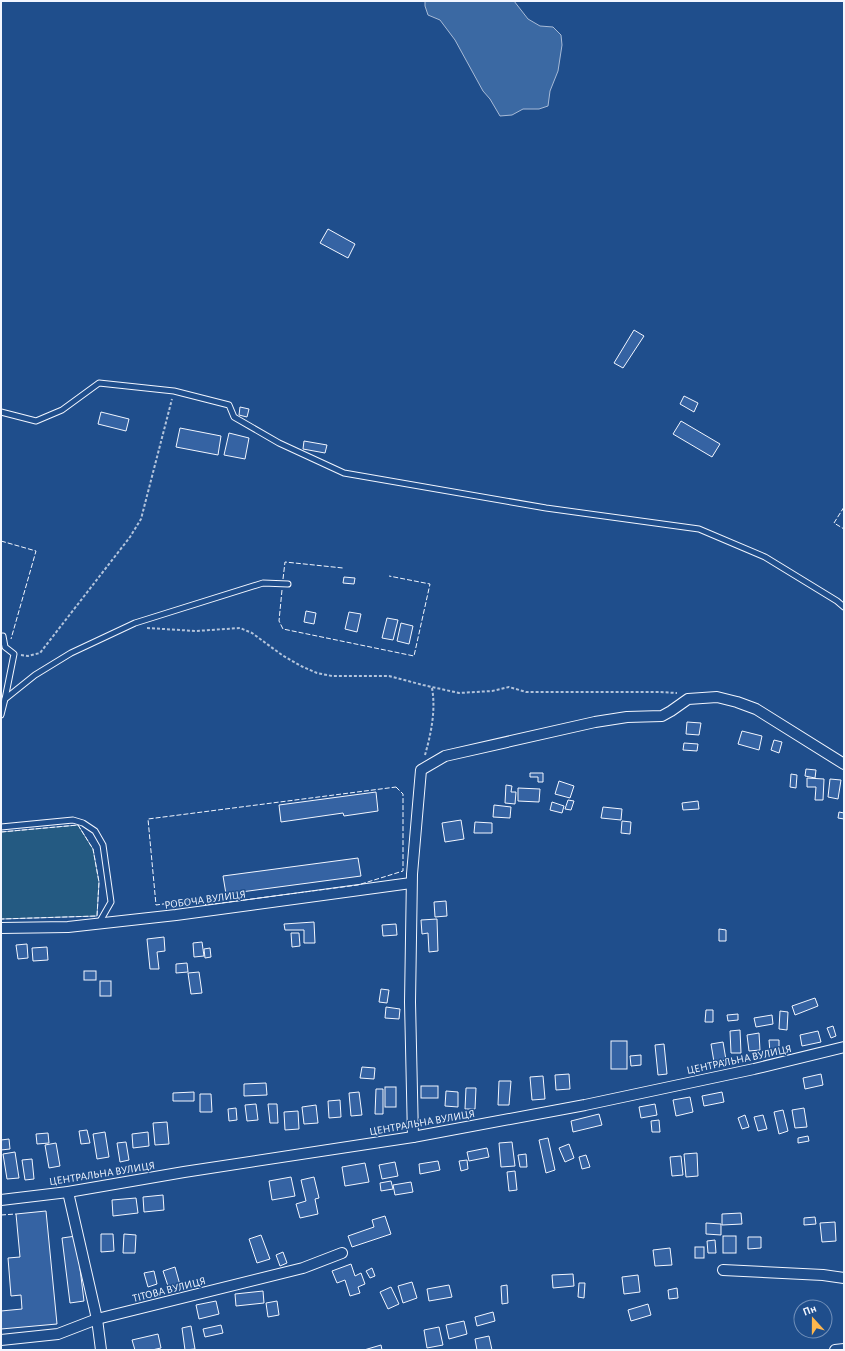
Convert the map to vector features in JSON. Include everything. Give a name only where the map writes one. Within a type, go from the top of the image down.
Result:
[{"type":"street","points":[[413,1137],[410,1002],[412,882],[421,770],[445,756],[595,722],[626,717],[662,716],[672,711],[688,699],[717,697],[756,709],[844,764]]},
{"type":"street","name":"РОБОЧА ВУЛИЦЯ","points":[[1,928],[68,927],[98,924],[176,915],[412,882]]},
{"type":"street","name":"ЦЕНТРАЛЬНА ВУЛИЦЯ","points":[[1,1200],[68,1192],[184,1172],[413,1137],[585,1104],[754,1069],[844,1047]]},
{"type":"street","points":[[68,1192],[97,1319],[101,1350]]},
{"type":"street","name":"ТІТОВА ВУЛИЦЯ","points":[[1,1340],[58,1334],[97,1319],[303,1268],[342,1253]]},
{"type":"street","points":[[723,1270],[823,1275],[844,1278]]},
{"type":"street","points":[[835,1350],[844,1349]]},
{"type":"lane","points":[[1,412],[36,421],[62,410],[99,383],[174,391],[229,405],[234,417],[279,444],[344,472],[546,508],[699,528],[765,557],[837,601],[844,607]]},
{"type":"lane","points":[[5,699],[35,675],[71,653],[125,627],[263,583],[288,584]]},
{"type":"lane","points":[[1,715],[14,654],[5,647],[3,636]]},
{"type":"lane","points":[[1,827],[73,820],[83,823],[95,831],[103,845],[111,902],[98,924]]},
{"type":"path","points":[[14,654],[28,656],[40,653],[130,537],[140,519],[174,391]]},
{"type":"path","points":[[125,627],[196,631],[240,628],[259,638],[282,655],[317,673],[332,676],[389,676],[432,688],[459,693],[492,691],[509,687],[526,692],[659,692],[681,694]]},
{"type":"path","points":[[421,770],[430,737],[434,698],[432,688]]},
{"type":"shaded area","points":[[425,1],[514,1],[528,19],[540,26],[553,27],[561,35],[562,45],[558,71],[550,91],[548,106],[539,109],[523,109],[512,115],[500,116],[490,99],[483,91],[455,40],[440,20],[428,15]]},
{"type":"shaded area","points":[[78,825],[93,849],[99,882],[97,916],[1,919],[1,832]]},
{"type":"building","points":[[328,229],[355,244],[348,258],[320,243]]},
{"type":"building","points":[[634,330],[644,336],[623,368],[614,363]]},
{"type":"building","points":[[684,396],[698,403],[694,412],[680,404]]},
{"type":"building","points":[[240,407],[249,409],[247,417],[239,415]]},
{"type":"building","points":[[101,412],[129,419],[126,431],[98,424]]},
{"type":"building","points":[[681,421],[720,444],[712,457],[673,434]]},
{"type":"building","points":[[180,428],[221,436],[218,455],[176,447]]},
{"type":"building","points":[[229,433],[249,438],[245,459],[224,455]]},
{"type":"building","points":[[304,441],[327,445],[325,453],[303,449]]},
{"type":"building","points":[[344,577],[355,578],[354,584],[343,583]]},
{"type":"building","points":[[306,611],[316,613],[314,624],[304,622]]},
{"type":"building","points":[[349,612],[361,614],[357,632],[345,629]]},
{"type":"building","points":[[387,618],[398,620],[393,640],[382,638]]},
{"type":"building","points":[[401,623],[413,626],[409,644],[397,641]]},
{"type":"building","points":[[687,722],[701,723],[699,735],[686,734]]},
{"type":"building","points":[[742,731],[762,736],[759,750],[738,744]]},
{"type":"building","points":[[774,740],[782,742],[779,753],[771,750]]},
{"type":"building","points":[[684,743],[698,744],[697,751],[683,750]]},
{"type":"building","points":[[806,769],[816,770],[815,778],[805,776]]},
{"type":"building","points":[[530,773],[543,773],[543,782],[538,782],[538,777],[530,777]]},
{"type":"building","points":[[791,774],[797,775],[796,788],[790,787]]},
{"type":"building","points":[[807,778],[824,779],[823,800],[815,800],[816,787],[807,787]]},
{"type":"building","points":[[830,779],[841,780],[838,799],[828,797]]},
{"type":"building","points":[[559,781],[574,786],[570,798],[555,794]]},
{"type":"building","points":[[506,785],[512,786],[511,792],[516,792],[515,804],[505,803]]},
{"type":"building","points":[[518,788],[540,789],[539,802],[518,801]]},
{"type":"building","points":[[376,792],[378,811],[344,816],[343,813],[281,822],[279,805]]},
{"type":"building","points":[[568,800],[574,801],[571,810],[565,809]]},
{"type":"building","points":[[698,801],[699,809],[683,810],[682,803]]},
{"type":"building","points":[[552,802],[564,806],[562,813],[550,810]]},
{"type":"building","points":[[494,805],[511,807],[510,818],[493,817]]},
{"type":"building","points":[[603,807],[622,809],[621,820],[601,818]]},
{"type":"building","points":[[839,812],[844,813],[844,819],[838,818]]},
{"type":"building","points":[[461,820],[464,839],[445,842],[442,823]]},
{"type":"building","points":[[622,821],[631,822],[630,834],[621,833]]},
{"type":"building","points":[[475,822],[492,823],[492,833],[474,833]]},
{"type":"building","points":[[358,858],[361,876],[226,894],[223,876]]},
{"type":"building","points":[[446,901],[447,916],[435,917],[434,902]]},
{"type":"building","points":[[437,919],[438,951],[429,952],[428,933],[422,934],[421,920]]},
{"type":"building","points":[[314,922],[315,943],[304,943],[304,930],[285,930],[284,924]]},
{"type":"building","points":[[396,924],[397,935],[383,936],[382,925]]},
{"type":"building","points":[[719,929],[726,930],[726,941],[719,941]]},
{"type":"building","points":[[291,933],[299,933],[300,946],[292,947]]},
{"type":"building","points":[[164,937],[165,951],[157,952],[159,969],[150,969],[147,939]]},
{"type":"building","points":[[202,942],[204,956],[194,957],[193,943]]},
{"type":"building","points":[[27,944],[28,958],[18,959],[16,945]]},
{"type":"building","points":[[47,947],[48,960],[33,961],[32,948]]},
{"type":"building","points":[[210,948],[211,957],[205,958],[204,949]]},
{"type":"building","points":[[187,963],[188,972],[176,973],[176,964]]},
{"type":"building","points":[[84,971],[96,971],[96,980],[84,980]]},
{"type":"building","points":[[199,972],[202,993],[191,994],[188,973]]},
{"type":"building","points":[[100,981],[111,981],[111,996],[100,996]]},
{"type":"building","points":[[381,989],[389,990],[387,1003],[379,1002]]},
{"type":"building","points":[[815,998],[818,1006],[795,1015],[792,1006]]},
{"type":"building","points":[[386,1007],[400,1009],[399,1019],[385,1018]]},
{"type":"building","points":[[706,1010],[713,1010],[713,1022],[705,1022]]},
{"type":"building","points":[[780,1011],[788,1012],[787,1030],[779,1029]]},
{"type":"building","points":[[738,1014],[738,1020],[728,1021],[727,1015]]},
{"type":"building","points":[[772,1015],[773,1024],[756,1027],[754,1018]]},
{"type":"building","points":[[833,1026],[836,1036],[831,1038],[827,1028]]},
{"type":"building","points":[[740,1030],[741,1053],[731,1053],[730,1031]]},
{"type":"building","points":[[818,1031],[821,1042],[802,1046],[800,1035]]},
{"type":"building","points":[[759,1033],[760,1050],[749,1051],[747,1035]]},
{"type":"building","points":[[769,1040],[779,1040],[779,1051],[770,1052]]},
{"type":"building","points":[[611,1041],[627,1041],[627,1069],[611,1069]]},
{"type":"building","points":[[723,1042],[726,1060],[714,1062],[711,1044]]},
{"type":"building","points":[[664,1044],[667,1074],[658,1075],[655,1045]]},
{"type":"building","points":[[641,1055],[641,1065],[631,1066],[630,1056]]},
{"type":"building","points":[[362,1067],[375,1068],[374,1079],[360,1078]]},
{"type":"building","points":[[569,1074],[570,1089],[556,1090],[555,1075]]},
{"type":"building","points":[[821,1074],[823,1085],[805,1089],[803,1078]]},
{"type":"building","points":[[543,1076],[545,1099],[532,1100],[530,1077]]},
{"type":"building","points":[[499,1081],[511,1081],[509,1105],[498,1105]]},
{"type":"building","points":[[266,1083],[267,1095],[244,1096],[244,1084]]},
{"type":"building","points":[[421,1086],[438,1086],[438,1098],[421,1098]]},
{"type":"building","points":[[385,1087],[396,1087],[396,1107],[385,1107]]},
{"type":"building","points":[[466,1088],[476,1088],[475,1109],[465,1109]]},
{"type":"building","points":[[376,1089],[383,1089],[383,1114],[375,1114]]},
{"type":"building","points":[[446,1091],[458,1092],[458,1107],[445,1106]]},
{"type":"building","points":[[194,1092],[194,1101],[173,1101],[173,1093]]},
{"type":"building","points":[[359,1092],[362,1115],[351,1116],[349,1093]]},
{"type":"building","points":[[722,1092],[724,1102],[704,1106],[702,1096]]},
{"type":"building","points":[[200,1094],[211,1094],[212,1112],[200,1112]]},
{"type":"building","points":[[690,1097],[693,1112],[676,1116],[673,1100]]},
{"type":"building","points":[[340,1100],[341,1117],[329,1118],[328,1101]]},
{"type":"building","points":[[256,1104],[258,1120],[247,1121],[245,1105]]},
{"type":"building","points":[[268,1104],[277,1104],[278,1123],[270,1123]]},
{"type":"building","points":[[655,1104],[657,1115],[641,1118],[639,1107]]},
{"type":"building","points":[[316,1105],[318,1123],[304,1124],[302,1107]]},
{"type":"building","points":[[236,1108],[237,1120],[229,1121],[228,1109]]},
{"type":"building","points":[[804,1108],[807,1127],[795,1128],[792,1110]]},
{"type":"building","points":[[783,1110],[788,1131],[779,1134],[774,1112]]},
{"type":"building","points":[[298,1111],[299,1129],[285,1130],[284,1112]]},
{"type":"building","points":[[599,1114],[602,1125],[573,1132],[571,1121]]},
{"type":"building","points":[[745,1115],[749,1127],[742,1129],[738,1118]]},
{"type":"building","points":[[763,1115],[767,1129],[758,1131],[754,1117]]},
{"type":"building","points":[[659,1120],[660,1132],[652,1132],[651,1121]]},
{"type":"building","points":[[167,1122],[169,1144],[155,1145],[153,1123]]},
{"type":"building","points":[[87,1130],[90,1143],[81,1144],[79,1131]]},
{"type":"building","points":[[105,1132],[109,1157],[97,1159],[93,1134]]},
{"type":"building","points":[[148,1132],[149,1146],[133,1148],[132,1134]]},
{"type":"building","points":[[48,1133],[49,1143],[37,1144],[36,1134]]},
{"type":"building","points":[[808,1136],[809,1141],[798,1143],[798,1138]]},
{"type":"building","points":[[548,1138],[555,1170],[546,1173],[539,1140]]},
{"type":"building","points":[[9,1139],[10,1149],[1,1150],[1,1140]]},
{"type":"building","points":[[126,1142],[129,1160],[120,1162],[117,1143]]},
{"type":"building","points":[[512,1142],[515,1166],[501,1167],[499,1143]]},
{"type":"building","points":[[56,1143],[60,1166],[49,1168],[45,1145]]},
{"type":"building","points":[[569,1144],[574,1158],[565,1162],[559,1148]]},
{"type":"building","points":[[487,1148],[489,1157],[469,1161],[467,1152]]},
{"type":"building","points":[[15,1152],[19,1178],[7,1179],[3,1154]]},
{"type":"building","points":[[697,1153],[698,1176],[686,1177],[684,1154]]},
{"type":"building","points":[[526,1154],[527,1167],[520,1167],[518,1155]]},
{"type":"building","points":[[586,1155],[590,1167],[582,1169],[579,1157]]},
{"type":"building","points":[[681,1156],[683,1175],[672,1176],[670,1157]]},
{"type":"building","points":[[32,1159],[34,1179],[25,1180],[22,1160]]},
{"type":"building","points":[[467,1160],[468,1169],[461,1171],[459,1161]]},
{"type":"building","points":[[438,1161],[440,1170],[420,1174],[419,1164]]},
{"type":"building","points":[[395,1162],[398,1176],[382,1179],[379,1165]]},
{"type":"building","points":[[365,1163],[369,1182],[345,1186],[342,1167]]},
{"type":"building","points":[[515,1171],[517,1190],[509,1191],[507,1172]]},
{"type":"building","points":[[291,1177],[295,1196],[272,1200],[269,1181]]},
{"type":"building","points":[[314,1177],[319,1198],[315,1199],[318,1214],[300,1218],[296,1204],[306,1201],[301,1180]]},
{"type":"building","points":[[391,1181],[393,1189],[381,1191],[380,1183]]},
{"type":"building","points":[[411,1182],[413,1192],[395,1195],[393,1185]]},
{"type":"building","points":[[163,1195],[164,1210],[144,1212],[143,1197]]},
{"type":"building","points":[[136,1198],[138,1213],[113,1216],[112,1200]]},
{"type":"building","points":[[46,1211],[57,1324],[1,1329],[1,1311],[22,1309],[21,1295],[11,1296],[8,1258],[20,1257],[16,1214]]},
{"type":"building","points":[[741,1213],[742,1224],[722,1225],[722,1214]]},
{"type":"building","points":[[385,1216],[391,1234],[352,1247],[348,1236],[374,1227],[372,1220]]},
{"type":"building","points":[[815,1217],[816,1224],[804,1225],[804,1218]]},
{"type":"building","points":[[835,1222],[836,1241],[822,1242],[820,1223]]},
{"type":"building","points":[[706,1223],[721,1224],[721,1235],[706,1234]]},
{"type":"building","points":[[101,1234],[113,1234],[114,1251],[101,1252]]},
{"type":"building","points":[[124,1234],[136,1235],[135,1253],[123,1253]]},
{"type":"building","points":[[261,1235],[270,1259],[257,1263],[249,1239]]},
{"type":"building","points":[[76,1236],[84,1301],[70,1303],[62,1238]]},
{"type":"building","points":[[723,1236],[736,1236],[736,1253],[723,1253]]},
{"type":"building","points":[[748,1237],[761,1237],[761,1248],[748,1249]]},
{"type":"building","points":[[715,1240],[716,1253],[708,1253],[707,1241]]},
{"type":"building","points":[[695,1247],[704,1247],[704,1258],[695,1258]]},
{"type":"building","points":[[670,1248],[672,1265],[655,1266],[653,1250]]},
{"type":"building","points":[[283,1252],[287,1263],[280,1266],[276,1255]]},
{"type":"building","points":[[351,1264],[355,1276],[361,1273],[365,1284],[358,1287],[360,1293],[350,1296],[345,1280],[337,1283],[332,1271]]},
{"type":"building","points":[[175,1267],[180,1285],[169,1289],[163,1271]]},
{"type":"building","points":[[372,1268],[375,1276],[370,1278],[366,1271]]},
{"type":"building","points":[[154,1271],[157,1284],[148,1287],[144,1273]]},
{"type":"building","points":[[573,1274],[574,1286],[553,1288],[552,1275]]},
{"type":"building","points":[[638,1275],[640,1292],[624,1294],[622,1277]]},
{"type":"building","points":[[412,1282],[417,1298],[403,1303],[398,1286]]},
{"type":"building","points":[[579,1283],[585,1283],[584,1298],[578,1297]]},
{"type":"building","points":[[449,1285],[452,1297],[429,1301],[427,1289]]},
{"type":"building","points":[[507,1285],[508,1303],[502,1304],[501,1286]]},
{"type":"building","points":[[391,1287],[399,1304],[388,1309],[380,1292]]},
{"type":"building","points":[[677,1288],[678,1298],[669,1299],[668,1290]]},
{"type":"building","points":[[263,1291],[264,1303],[236,1306],[235,1294]]},
{"type":"building","points":[[216,1301],[219,1314],[199,1319],[196,1305]]},
{"type":"building","points":[[277,1301],[279,1315],[268,1317],[266,1303]]},
{"type":"building","points":[[648,1304],[651,1315],[631,1321],[628,1310]]},
{"type":"building","points":[[493,1312],[495,1321],[477,1326],[475,1317]]},
{"type":"building","points":[[464,1321],[467,1334],[449,1339],[446,1325]]},
{"type":"building","points":[[221,1325],[223,1333],[205,1337],[203,1329]]},
{"type":"building","points":[[191,1326],[195,1349],[185,1350],[182,1328]]},
{"type":"building","points":[[439,1327],[443,1345],[427,1348],[424,1330]]},
{"type":"building","points":[[158,1334],[161,1348],[152,1350],[135,1350],[132,1340]]},
{"type":"building","points":[[489,1336],[492,1350],[477,1350],[475,1339]]},
{"type":"building","points":[[381,1345],[382,1350],[364,1350]]},
{"type":"fence","points":[[844,507],[834,523],[844,529]]},
{"type":"fence","points":[[1,541],[36,551],[11,639]]},
{"type":"fence","points":[[283,579],[285,562],[343,568]]},
{"type":"fence","points":[[282,590],[279,621],[283,629],[414,656],[430,584],[389,576]]},
{"type":"fence","points":[[396,787],[403,794],[403,871],[358,885],[206,905],[199,899],[156,905],[148,819],[396,787]]},
{"type":"fence","points":[[1,832],[78,825],[93,849],[99,882],[97,916],[1,919]]},
{"type":"fence","points":[[1,1215],[16,1214]]}]
